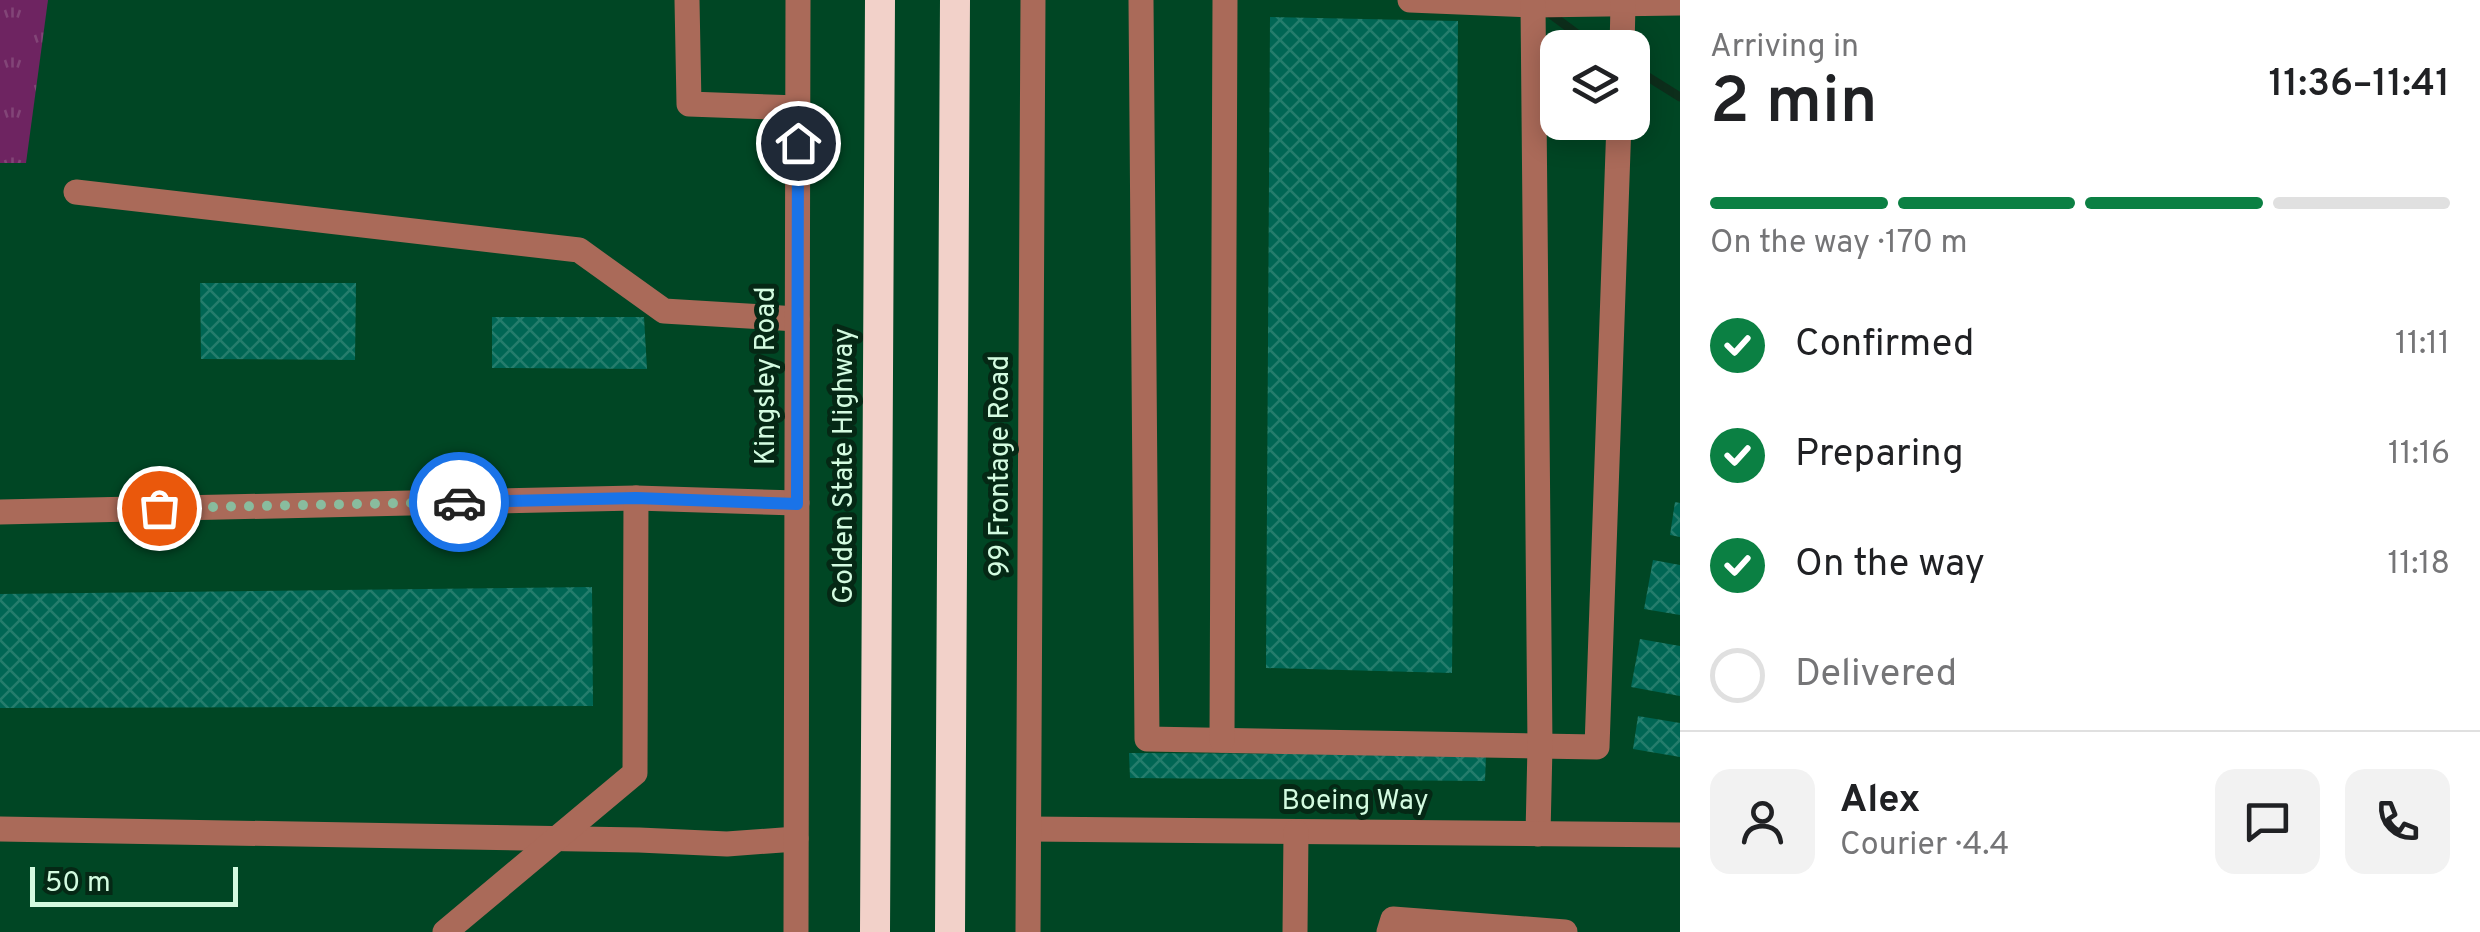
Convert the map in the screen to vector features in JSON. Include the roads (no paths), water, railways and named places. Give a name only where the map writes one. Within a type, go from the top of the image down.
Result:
[{"type":"highway","name":"Golden State Highway","points":[[875,932],[880,0]]},
{"type":"highway","points":[[950,932],[955,0]]},
{"type":"street","points":[[687,0],[689,104],[798,108]]},
{"type":"street","name":"Kingsley Road","points":[[796,932],[798,0]]},
{"type":"street","name":"99 Frontage Road","points":[[1028,932],[1033,0]]},
{"type":"street","points":[[1141,0],[1147,738],[1597,747],[1619,140]]},
{"type":"street","points":[[1222,740],[1225,0]]},
{"type":"street","points":[[1410,0],[1534,5],[1680,0]]},
{"type":"street","points":[[1622,30],[1623,4]]},
{"type":"street","points":[[1534,5],[1538,834]]},
{"type":"street","points":[[76,192],[579,250],[664,311],[797,320]]},
{"type":"street","points":[[0,512],[636,498],[797,504]]},
{"type":"street","points":[[445,932],[635,774],[636,498]]},
{"type":"street","points":[[0,829],[727,844],[796,839]]},
{"type":"street","name":"Boeing Way","points":[[1029,829],[1680,835]]},
{"type":"street","points":[[1295,932],[1296,832]]},
{"type":"street","points":[[1388,932],[1393,919],[1564,932]]},
{"type":"waterway","points":[[1545,10],[1572,30]]},
{"type":"waterway","points":[[1650,78],[1680,97]]}]
